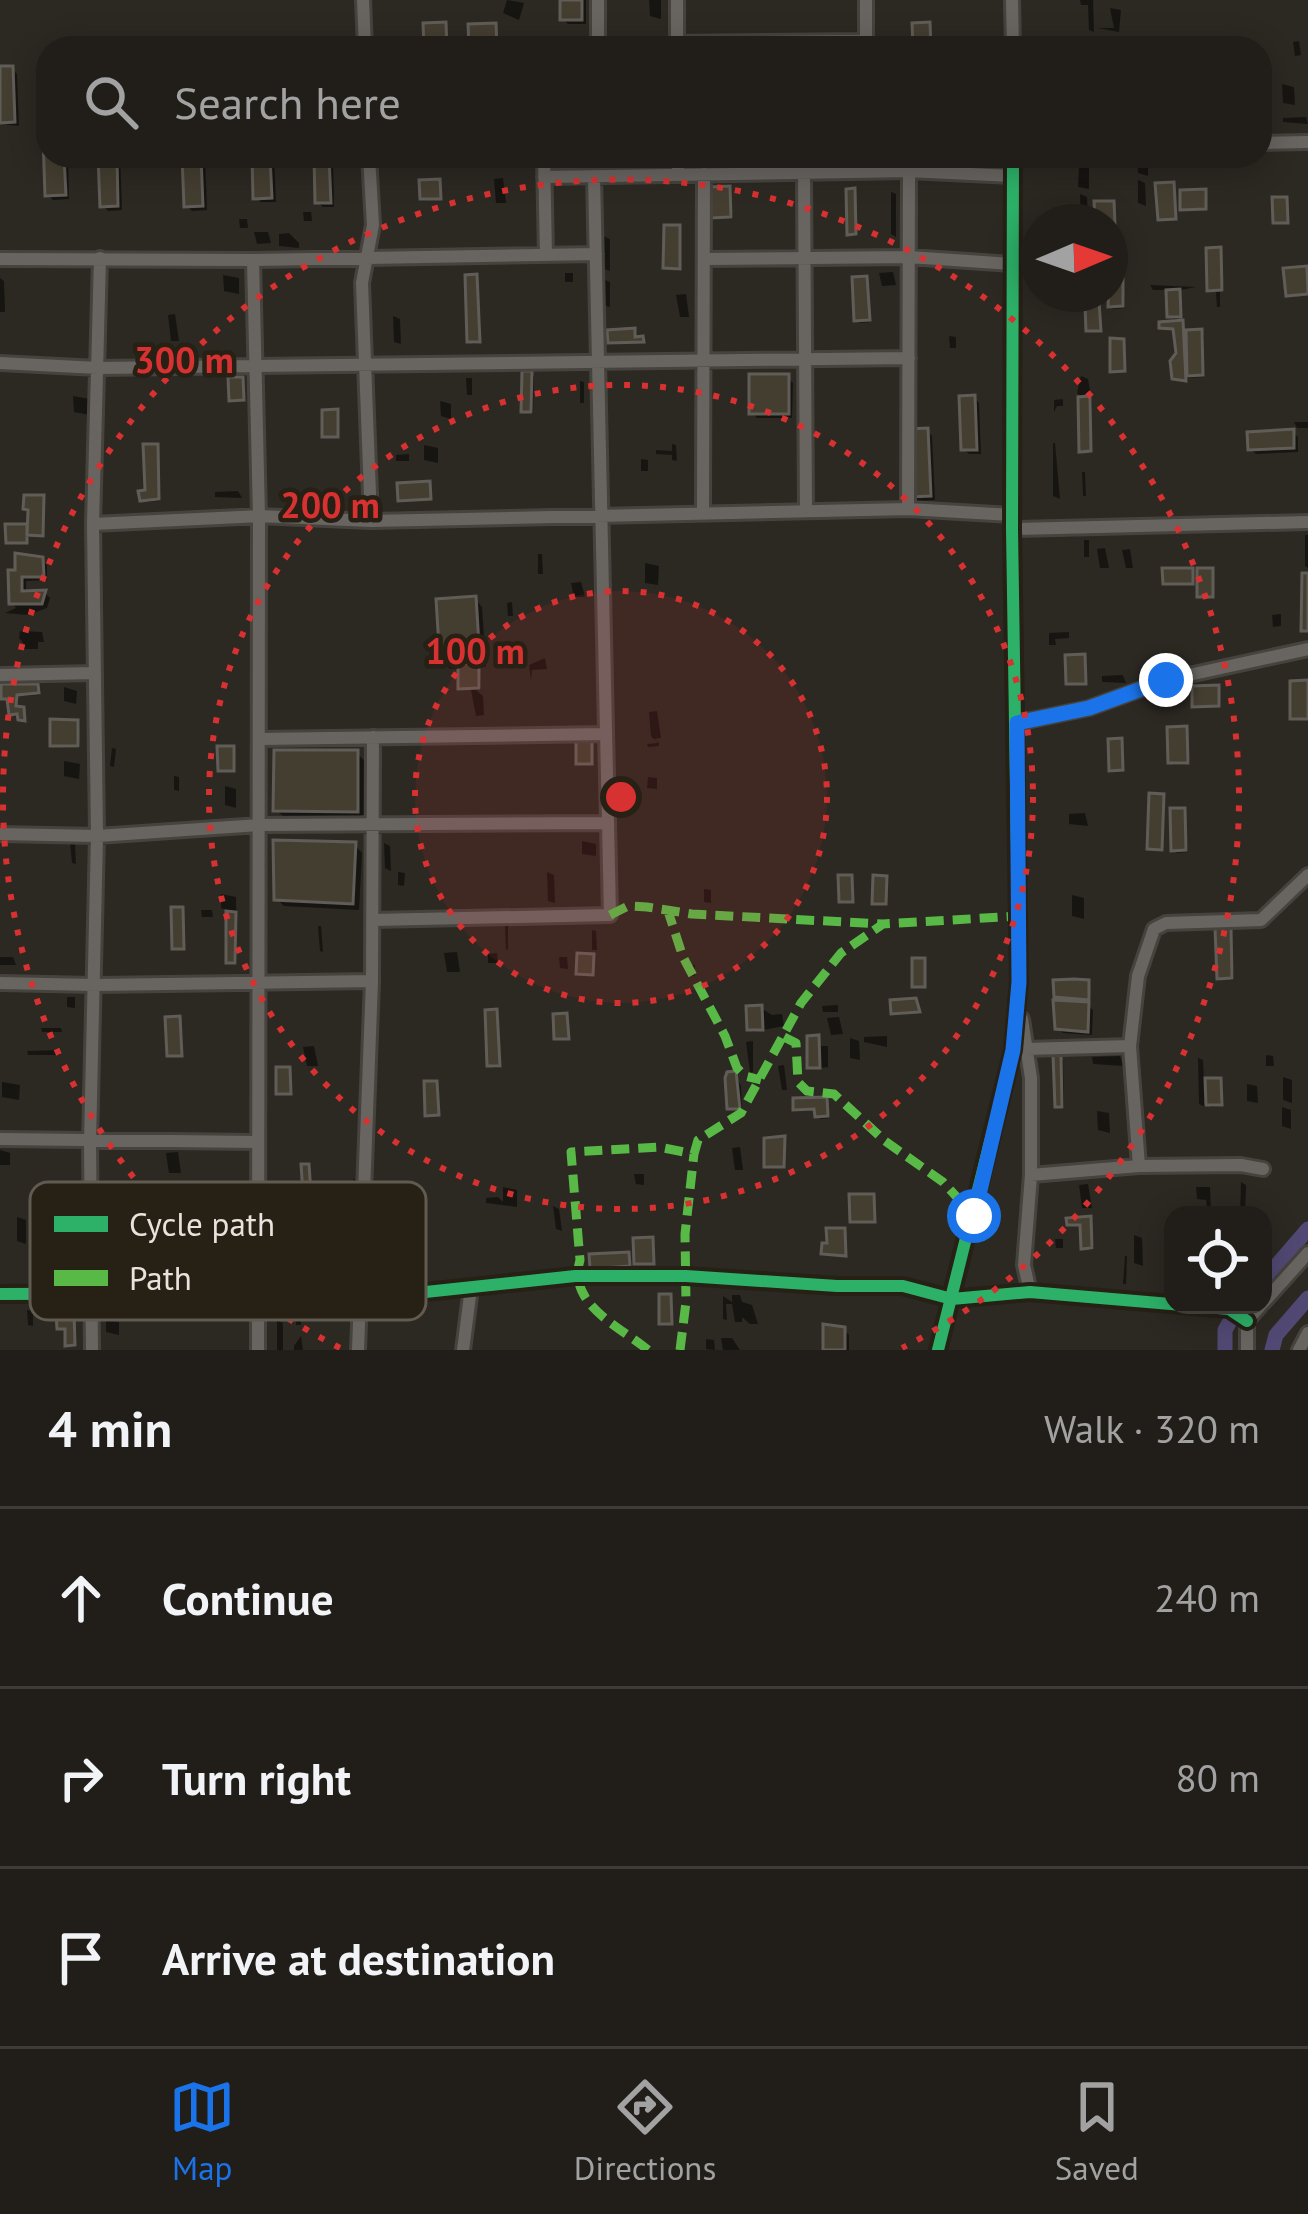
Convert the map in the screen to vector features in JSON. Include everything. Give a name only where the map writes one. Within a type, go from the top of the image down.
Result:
[{"type":"street","points":[[363,0],[364,36]]},
{"type":"street","points":[[598,0],[598,36]]},
{"type":"street","points":[[677,0],[677,36]]},
{"type":"street","points":[[866,0],[866,36]]},
{"type":"street","points":[[1012,0],[1013,36]]},
{"type":"street","points":[[1272,143],[1308,142]]},
{"type":"street","points":[[370,168],[373,225],[362,283],[371,520]]},
{"type":"street","points":[[544,168],[545,255]]},
{"type":"street","points":[[678,168],[678,174]]},
{"type":"street","points":[[938,1350],[1013,1050],[1019,982],[1012,168]]},
{"type":"street","points":[[544,176],[909,171],[1012,176]]},
{"type":"street","points":[[908,509],[909,171]]},
{"type":"street","points":[[804,172],[806,511]]},
{"type":"street","points":[[703,512],[704,174]]},
{"type":"street","points":[[373,920],[610,915],[594,176]]},
{"type":"street","points":[[0,260],[596,254]]},
{"type":"street","points":[[704,259],[909,257],[1012,264]]},
{"type":"street","points":[[91,1182],[97,836],[93,524],[100,258]]},
{"type":"street","points":[[253,260],[259,516],[257,1182]]},
{"type":"street","points":[[0,363],[98,368],[909,358]]},
{"type":"street","points":[[93,524],[259,516],[371,520],[908,509],[1012,522],[1308,522]]},
{"type":"street","points":[[1017,723],[1089,708],[1166,680],[1308,649]]},
{"type":"street","points":[[0,675],[95,674]]},
{"type":"street","points":[[259,739],[606,734]]},
{"type":"street","points":[[365,1182],[373,737]]},
{"type":"street","points":[[0,834],[97,836],[259,825],[608,823]]},
{"type":"street","points":[[1139,1166],[1130,1046],[1138,976],[1154,929],[1166,923],[1262,920],[1308,875]]},
{"type":"street","points":[[0,982],[95,986],[372,981]]},
{"type":"street","points":[[1019,982],[1031,1078],[1031,1175],[1024,1265],[1030,1292]]},
{"type":"street","points":[[1026,1049],[1130,1046]]},
{"type":"street","points":[[0,1139],[256,1142]]},
{"type":"street","points":[[1031,1175],[1139,1166],[1263,1169]]},
{"type":"street","points":[[1272,1293],[1308,1252]]},
{"type":"street","points":[[426,1292],[575,1276],[734,1276],[837,1286],[903,1286],[952,1299],[1030,1292],[1229,1310],[1247,1321]]},
{"type":"street","points":[[463,1350],[470,1288]]},
{"type":"street","points":[[0,1294],[30,1295]]},
{"type":"street","points":[[1247,1350],[1247,1321],[1253,1314]]},
{"type":"street","points":[[258,1320],[259,1350]]},
{"type":"street","points":[[358,1350],[360,1320]]},
{"type":"street","points":[[1299,1350],[1308,1333]]},
{"type":"building","points":[[560,0],[582,0],[582,20],[560,20]]},
{"type":"building","points":[[446,22],[447,36],[424,36],[423,23]]},
{"type":"building","points":[[930,22],[931,36],[913,36],[912,23]]},
{"type":"building","points":[[496,23],[497,36],[468,36],[468,24]]},
{"type":"building","points":[[0,66],[13,66],[15,122],[0,123]]},
{"type":"building","points":[[44,168],[65,168],[66,195],[45,196]]},
{"type":"building","points":[[98,168],[117,168],[118,206],[100,207]]},
{"type":"building","points":[[182,168],[201,168],[203,206],[184,207]]},
{"type":"building","points":[[252,168],[271,168],[272,198],[253,199]]},
{"type":"building","points":[[314,168],[330,168],[331,203],[315,203]]},
{"type":"building","points":[[440,179],[441,199],[420,199],[419,180]]},
{"type":"building","points":[[1174,182],[1176,219],[1158,220],[1155,183]]},
{"type":"building","points":[[730,186],[731,217],[710,218],[710,187]]},
{"type":"building","points":[[855,188],[856,234],[847,235],[846,189]]},
{"type":"building","points":[[1206,189],[1206,209],[1180,210],[1180,190]]},
{"type":"building","points":[[1272,197],[1287,197],[1288,223],[1273,223]]},
{"type":"building","points":[[664,225],[680,225],[680,269],[663,268]]},
{"type":"building","points":[[1221,247],[1222,290],[1207,291],[1206,248]]},
{"type":"building","points":[[1307,266],[1308,294],[1286,296],[1283,268]]},
{"type":"building","points":[[477,274],[480,342],[467,342],[465,275]]},
{"type":"building","points":[[867,276],[870,320],[854,321],[852,277]]},
{"type":"building","points":[[1180,289],[1181,317],[1167,317],[1166,290]]},
{"type":"building","points":[[1085,312],[1100,312],[1101,331],[1086,331]]},
{"type":"building","points":[[1183,320],[1186,381],[1172,379],[1173,329],[1159,328],[1159,322]]},
{"type":"building","points":[[635,328],[635,337],[643,336],[644,342],[608,343],[607,330]]},
{"type":"building","points":[[1202,329],[1203,375],[1187,376],[1186,330]]},
{"type":"building","points":[[1110,338],[1124,339],[1125,371],[1110,372]]},
{"type":"building","points":[[522,371],[532,371],[531,412],[521,412]]},
{"type":"building","points":[[749,374],[789,374],[789,414],[749,414]]},
{"type":"building","points":[[228,377],[243,377],[244,400],[229,401]]},
{"type":"building","points":[[975,395],[977,450],[961,450],[959,396]]},
{"type":"building","points":[[1090,396],[1091,451],[1079,452],[1078,397]]},
{"type":"building","points":[[338,409],[338,437],[322,437],[322,410]]},
{"type":"building","points":[[928,428],[931,496],[909,497],[906,429]]},
{"type":"building","points":[[1294,429],[1294,448],[1248,450],[1247,432]]},
{"type":"building","points":[[143,444],[158,444],[159,499],[140,501],[138,491],[145,490]]},
{"type":"building","points":[[430,481],[431,499],[398,501],[397,483]]},
{"type":"building","points":[[24,495],[44,495],[43,536],[27,535]]},
{"type":"building","points":[[5,524],[27,524],[27,543],[6,543]]},
{"type":"building","points":[[15,553],[43,557],[44,577],[22,577],[22,591],[46,590],[42,604],[9,604],[8,570],[15,570]]},
{"type":"building","points":[[1162,568],[1193,568],[1193,584],[1163,584]]},
{"type":"building","points":[[1197,568],[1213,568],[1213,597],[1197,597]]},
{"type":"building","points":[[1302,573],[1308,573],[1308,631],[1301,631]]},
{"type":"building","points":[[476,596],[480,661],[440,663],[436,599]]},
{"type":"building","points":[[1085,654],[1086,684],[1066,684],[1065,655]]},
{"type":"building","points":[[458,663],[479,663],[479,688],[458,689]]},
{"type":"building","points":[[1308,680],[1308,719],[1290,719],[1290,681]]},
{"type":"building","points":[[1,684],[38,684],[39,693],[17,695],[16,706],[24,707],[25,721],[18,720],[17,714],[9,715],[7,699],[1,699]]},
{"type":"building","points":[[1219,685],[1219,706],[1192,707],[1192,686]]},
{"type":"building","points":[[50,719],[78,720],[78,746],[50,746]]},
{"type":"building","points":[[1187,726],[1188,763],[1168,763],[1167,727]]},
{"type":"building","points":[[1122,738],[1123,770],[1109,771],[1108,739]]},
{"type":"building","points":[[592,740],[592,764],[576,764],[576,741]]},
{"type":"building","points":[[217,746],[234,746],[234,771],[218,771]]},
{"type":"building","points":[[274,750],[358,750],[358,812],[273,811]]},
{"type":"building","points":[[1149,793],[1164,794],[1162,850],[1147,849]]},
{"type":"building","points":[[1170,808],[1185,808],[1186,850],[1171,851]]},
{"type":"building","points":[[273,840],[356,842],[353,904],[274,900]]},
{"type":"building","points":[[838,875],[852,875],[853,902],[839,902]]},
{"type":"building","points":[[873,875],[887,876],[886,904],[872,904]]},
{"type":"building","points":[[171,907],[183,907],[184,949],[172,949]]},
{"type":"building","points":[[226,911],[236,912],[235,963],[226,963]]},
{"type":"building","points":[[1215,928],[1231,928],[1232,978],[1217,979]]},
{"type":"building","points":[[577,953],[594,954],[593,975],[576,974]]},
{"type":"building","points":[[912,958],[925,958],[925,987],[912,987]]},
{"type":"building","points":[[1053,980],[1089,980],[1089,1000],[1054,997]]},
{"type":"building","points":[[916,998],[920,1012],[891,1014],[890,1000]]},
{"type":"building","points":[[1053,1000],[1089,1002],[1088,1032],[1055,1029]]},
{"type":"building","points":[[762,1005],[763,1030],[747,1030],[746,1006]]},
{"type":"building","points":[[497,1009],[500,1066],[487,1066],[485,1010]]},
{"type":"building","points":[[567,1013],[569,1039],[554,1039],[553,1014]]},
{"type":"building","points":[[180,1016],[182,1056],[167,1056],[165,1017]]},
{"type":"building","points":[[819,1035],[820,1068],[807,1068],[807,1036]]},
{"type":"building","points":[[1053,1055],[1061,1055],[1062,1107],[1055,1107]]},
{"type":"building","points":[[276,1067],[290,1067],[291,1094],[276,1094]]},
{"type":"building","points":[[736,1071],[740,1109],[727,1109],[725,1078],[727,1072]]},
{"type":"building","points":[[1205,1078],[1221,1078],[1222,1105],[1206,1105]]},
{"type":"building","points":[[424,1081],[437,1081],[439,1115],[425,1116]]},
{"type":"building","points":[[827,1097],[828,1116],[815,1117],[814,1109],[793,1110],[793,1098]]},
{"type":"building","points":[[785,1136],[784,1167],[764,1167],[764,1138]]},
{"type":"building","points":[[301,1164],[309,1164],[310,1182],[302,1182]]},
{"type":"building","points":[[849,1194],[874,1194],[875,1222],[850,1222]]},
{"type":"building","points":[[1091,1216],[1092,1248],[1081,1249],[1080,1225],[1067,1225],[1066,1218]]},
{"type":"building","points":[[826,1228],[845,1228],[846,1256],[821,1254],[822,1243],[827,1243]]},
{"type":"building","points":[[653,1237],[654,1264],[634,1264],[633,1238]]},
{"type":"building","points":[[629,1252],[630,1266],[590,1269],[589,1254]]},
{"type":"building","points":[[659,1294],[671,1294],[672,1324],[659,1324]]},
{"type":"building","points":[[56,1320],[74,1320],[75,1345],[65,1346],[65,1329],[57,1329]]},
{"type":"building","points":[[823,1324],[845,1327],[845,1350],[823,1350]]},
{"type":"waterway","points":[[1272,1271],[1308,1229]]},
{"type":"waterway","points":[[1272,1350],[1276,1335],[1308,1298]]},
{"type":"waterway","points":[[1225,1350],[1225,1330],[1233,1316]]},
{"type":"marked path","points":[[610,915],[628,906],[883,924]]},
{"type":"marked path","points":[[667,908],[683,957],[737,1068],[761,1080]]},
{"type":"marked path","points":[[648,1350],[598,1312],[581,1289],[571,1152],[659,1147],[694,1154],[698,1140],[741,1113],[801,1003],[841,953],[883,924],[1020,916]]},
{"type":"marked path","points":[[784,1037],[796,1043],[798,1082],[807,1091],[834,1094],[885,1141],[943,1182],[974,1216]]},
{"type":"marked path","points":[[680,1350],[694,1154]]},
{"type":"cycle path","points":[[938,1350],[1013,1050],[1019,982],[1012,529],[1013,168]]},
{"type":"cycle path","points":[[426,1292],[575,1276],[686,1276],[903,1286],[952,1299],[1030,1292],[1229,1309],[1247,1321]]},
{"type":"cycle path","points":[[0,1294],[30,1294]]},
{"type":"route","points":[[974,1216],[1013,1050],[1019,982],[1017,723],[1089,708],[1166,680]]}]
